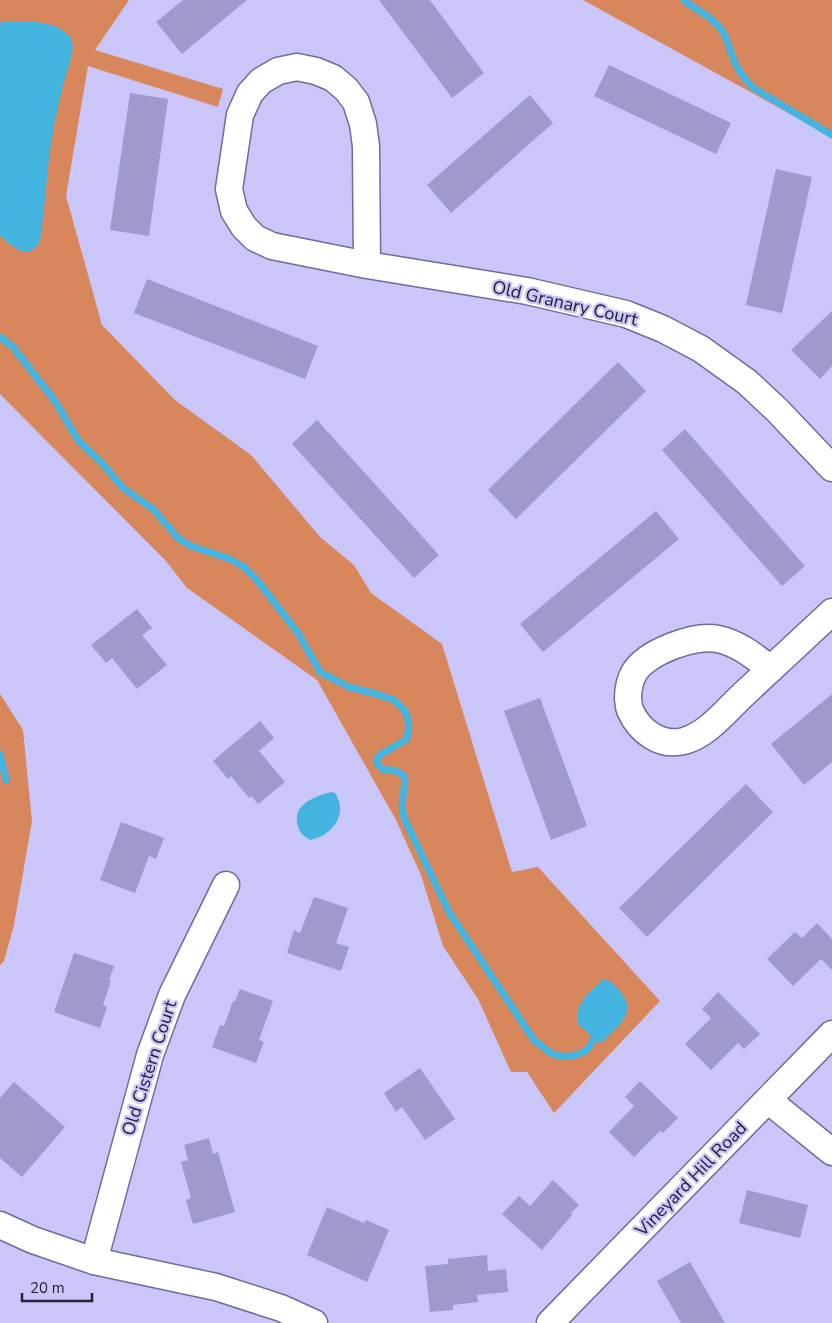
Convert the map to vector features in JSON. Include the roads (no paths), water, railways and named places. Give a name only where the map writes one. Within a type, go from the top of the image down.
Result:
[{"type":"street","name":"Old Granary Court","points":[[367,265],[366,146],[363,124],[356,102],[346,89],[333,78],[316,71],[297,67],[278,71],[261,81],[250,93],[240,115],[229,189],[234,211],[244,227],[256,238],[272,246],[367,265],[526,292],[626,314],[663,329],[701,349],[747,382],[777,410],[832,468]]},
{"type":"street","points":[[771,669],[742,648],[718,639],[694,640],[671,645],[649,658],[634,672],[628,691],[629,708],[638,724],[649,736],[666,742],[683,741],[702,733],[771,669],[832,612]]},
{"type":"street","name":"Old Cistern Court","points":[[94,1261],[153,1046],[172,995],[226,884]]},
{"type":"street","name":"Vineyard Hill Road","points":[[557,1321],[832,1034]]},
{"type":"street","points":[[768,1100],[832,1152]]},
{"type":"street","points":[[0,1225],[33,1240],[94,1261],[216,1287],[282,1308],[314,1323]]},
{"type":"water","points":[[0,23],[50,24],[65,32],[71,39],[72,44],[71,56],[53,132],[40,241],[36,248],[26,252],[15,248],[0,236]]},
{"type":"water","points":[[331,792],[335,793],[339,801],[340,809],[336,823],[325,834],[310,840],[299,829],[298,812],[301,807],[312,799]]},
{"type":"water","points":[[604,979],[614,985],[625,998],[627,1012],[620,1024],[603,1042],[599,1043],[578,1024],[577,1017],[584,998]]},
{"type":"waterway","points":[[684,0],[713,20],[721,29],[737,66],[752,87],[832,135]]},
{"type":"waterway","points":[[0,337],[13,347],[55,401],[78,440],[101,462],[123,488],[153,509],[178,538],[191,546],[230,559],[244,567],[257,580],[298,633],[320,672],[349,687],[394,700],[405,711],[409,724],[407,739],[380,755],[377,759],[377,764],[384,770],[394,770],[403,775],[405,781],[402,805],[404,818],[449,912],[534,1040],[550,1053],[571,1056],[582,1053],[591,1045],[593,1039]]},
{"type":"waterway","points":[[0,754],[6,780]]}]
